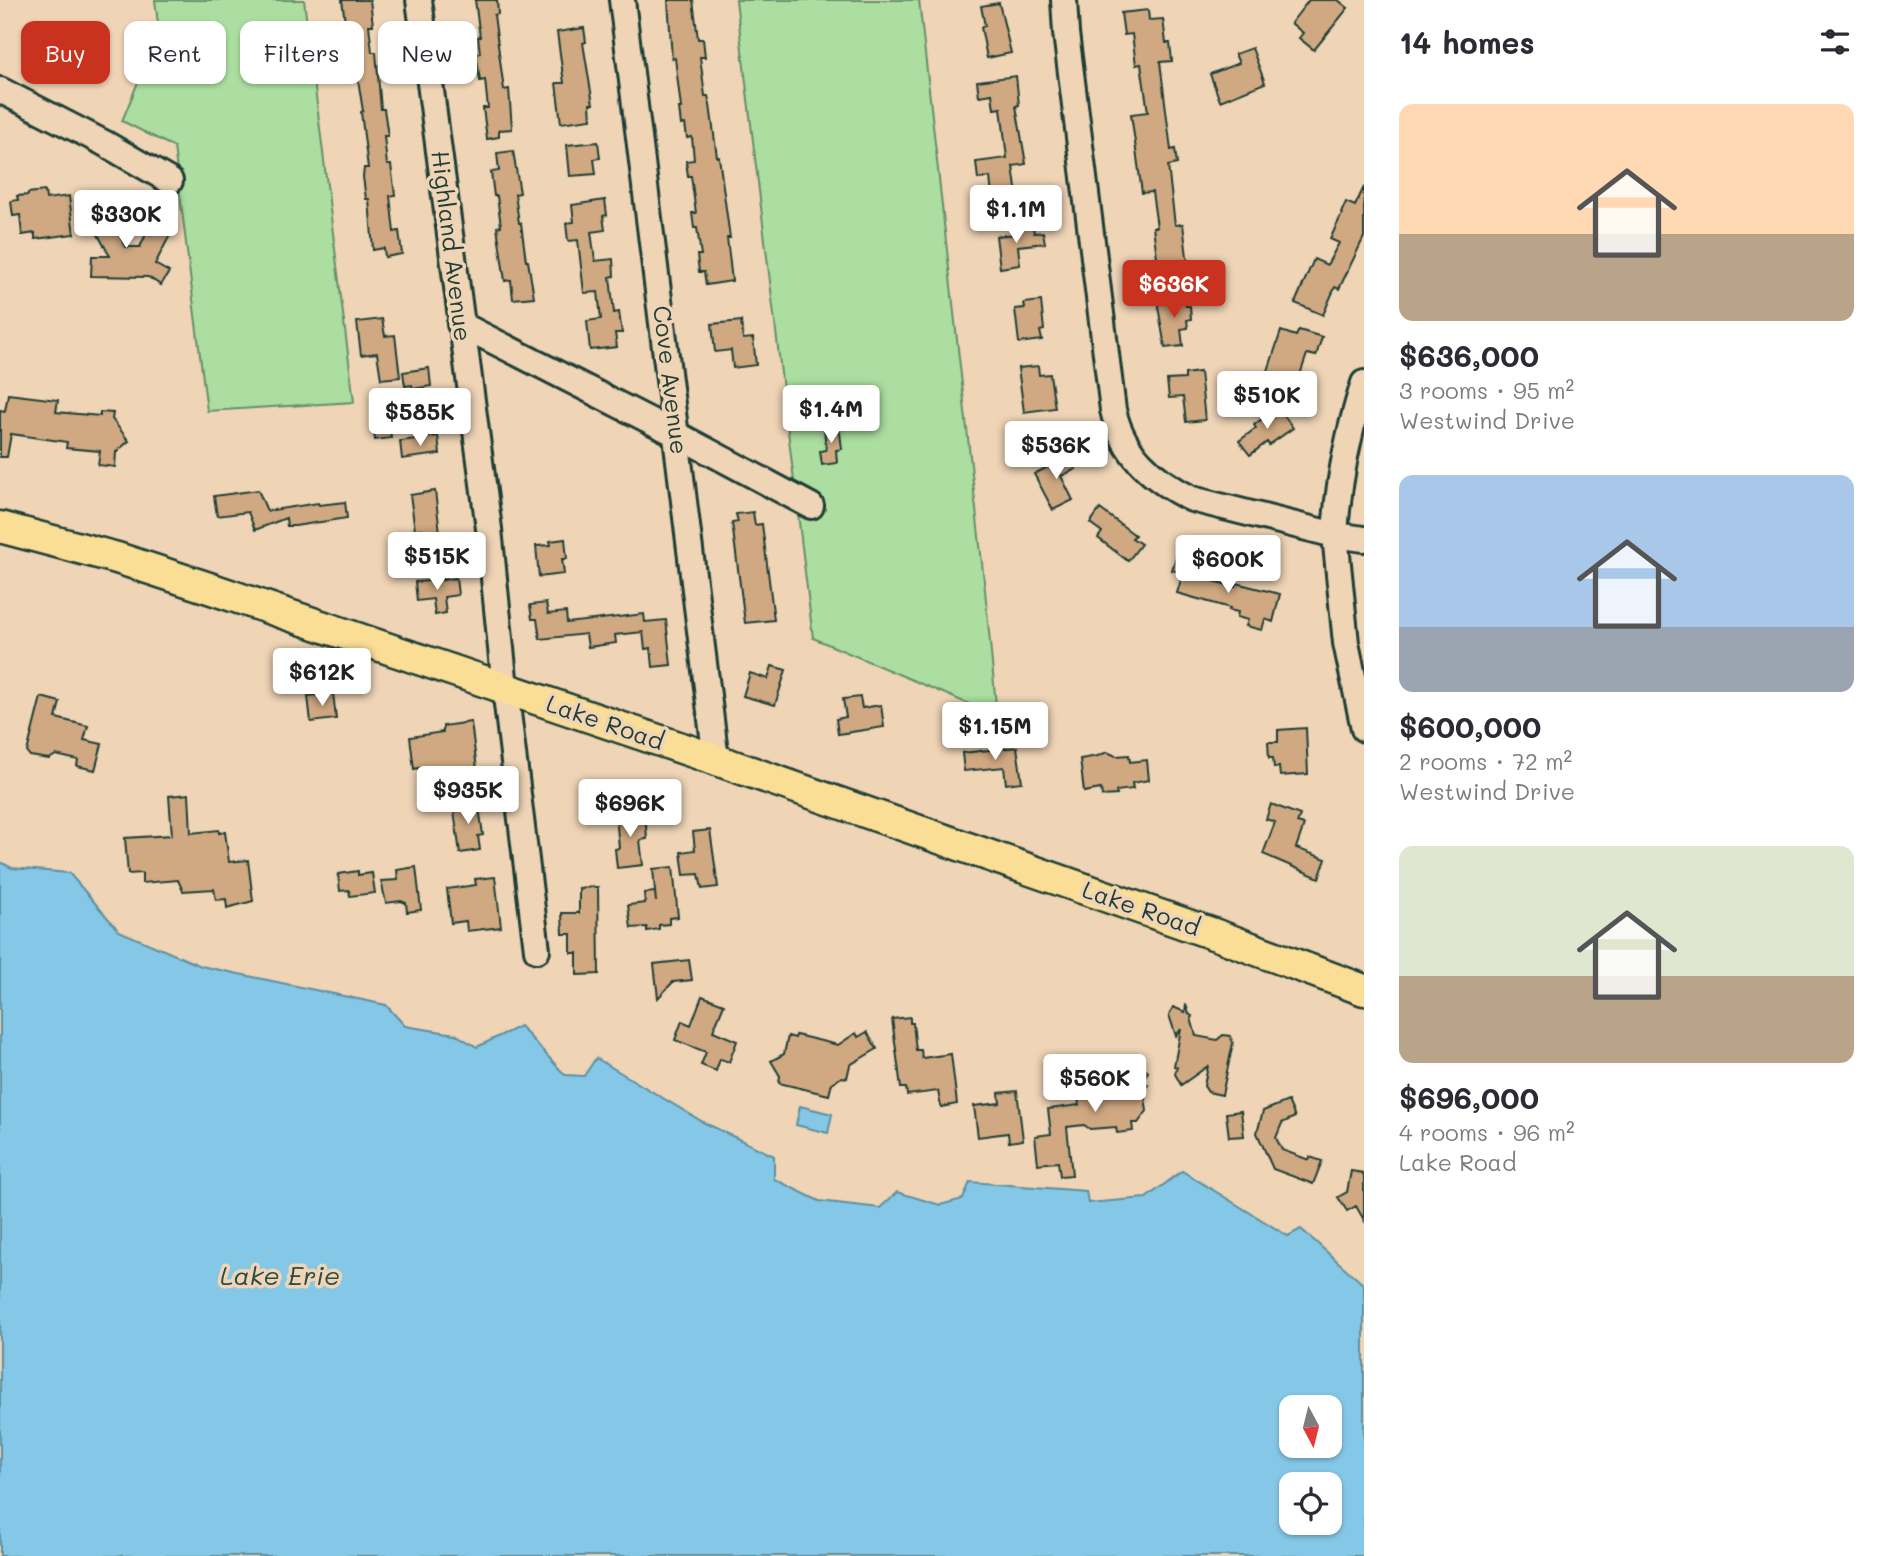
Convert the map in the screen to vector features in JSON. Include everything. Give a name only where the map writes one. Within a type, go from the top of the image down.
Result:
[{"type":"main road","name":"Lake Road","points":[[0,527],[166,573],[505,688],[1209,933],[1364,990]]},
{"type":"street","name":"Highland Avenue","points":[[419,0],[491,548],[537,950]]},
{"type":"street","name":"Cove Avenue","points":[[622,0],[716,760]]},
{"type":"street","points":[[1064,0],[1113,410],[1128,448],[1143,468],[1192,499],[1364,540]]},
{"type":"street","points":[[0,90],[104,143],[170,181]]},
{"type":"street","points":[[460,324],[811,506]]},
{"type":"street","points":[[1364,383],[1349,428],[1336,509],[1335,535],[1346,643],[1364,729]]},
{"type":"green space","points":[[155,0],[304,0],[307,21],[240,21],[240,84],[314,84],[354,402],[207,411],[174,147],[122,121],[137,84],[226,84],[226,21],[158,21]]},
{"type":"green space","points":[[736,0],[919,0],[997,716],[813,638]]},
{"type":"water","name":"Lake Erie","points":[[0,862],[12,868],[69,873],[119,931],[201,966],[386,1005],[405,1026],[455,1034],[477,1047],[520,1026],[565,1075],[584,1076],[596,1058],[703,1122],[774,1156],[774,1179],[819,1201],[880,1208],[897,1192],[940,1205],[963,1199],[970,1182],[1086,1191],[1088,1203],[1146,1198],[1182,1171],[1288,1236],[1301,1229],[1364,1285],[1364,1556],[0,1556]]},
{"type":"water","points":[[800,1106],[832,1114],[828,1133],[796,1125]]},
{"type":"building","points":[[342,0],[370,0],[372,52],[376,52],[381,109],[384,109],[388,136],[384,136],[387,165],[391,165],[395,195],[390,196],[394,232],[399,231],[402,254],[385,257],[384,248],[373,250],[369,199],[366,199],[363,177],[364,168],[368,168],[359,84],[364,84],[364,21],[345,21]]},
{"type":"building","points":[[475,0],[497,0],[498,14],[494,15],[504,90],[509,89],[512,129],[499,130],[499,137],[487,139],[483,108],[488,108],[485,80],[480,81],[477,61],[480,37]]},
{"type":"building","points":[[668,0],[693,0],[698,39],[703,39],[705,57],[700,57],[705,96],[708,96],[719,157],[730,238],[727,238],[732,281],[706,285],[704,272],[699,272],[697,255],[701,255],[697,228],[694,228],[692,213],[696,213],[686,161],[694,160],[692,137],[687,138],[685,124],[681,125],[675,58],[672,59]]},
{"type":"building","points":[[1309,0],[1338,0],[1348,8],[1314,50],[1299,38],[1303,33],[1291,23]]},
{"type":"building","points":[[999,3],[1011,53],[987,58],[981,27],[985,26],[981,6]]},
{"type":"building","points":[[1148,10],[1149,20],[1163,19],[1166,43],[1170,43],[1172,61],[1160,62],[1171,150],[1175,149],[1177,164],[1168,166],[1175,225],[1183,224],[1189,273],[1154,276],[1152,258],[1157,257],[1153,227],[1157,227],[1152,192],[1142,193],[1131,114],[1148,112],[1141,64],[1136,65],[1132,34],[1124,35],[1121,13]]},
{"type":"building","points":[[584,28],[586,42],[583,43],[593,104],[590,104],[591,119],[561,123],[556,83],[564,83],[557,32]]},
{"type":"building","points":[[1252,48],[1265,83],[1220,101],[1210,74],[1239,63],[1235,54]]},
{"type":"building","points":[[1016,76],[1019,105],[1016,106],[1026,164],[1013,166],[1018,203],[993,206],[990,177],[978,179],[976,162],[1007,158],[1001,108],[994,109],[992,94],[979,96],[977,81]]},
{"type":"building","points":[[598,142],[600,158],[594,159],[596,174],[570,176],[567,145]]},
{"type":"building","points":[[513,151],[520,193],[515,194],[519,223],[534,297],[513,299],[511,280],[505,281],[497,227],[501,226],[491,172],[499,171],[497,153]]},
{"type":"building","points":[[1364,187],[1364,237],[1339,289],[1335,287],[1323,315],[1295,303],[1314,259],[1327,265],[1339,243],[1330,239],[1346,202],[1355,206]]},
{"type":"building","points":[[45,191],[46,199],[69,196],[74,234],[35,239],[35,233],[22,235],[20,215],[13,216],[11,201],[18,200],[17,196]]},
{"type":"building","points":[[605,200],[605,230],[591,232],[595,261],[613,259],[614,276],[610,277],[614,313],[619,312],[622,333],[615,333],[617,347],[590,350],[587,321],[601,319],[598,292],[584,293],[578,240],[568,241],[566,223],[574,222],[572,205]]},
{"type":"building","points":[[101,202],[104,208],[106,206],[125,247],[140,247],[147,232],[152,234],[155,227],[170,235],[155,264],[169,272],[161,285],[148,277],[91,276],[92,256],[110,256],[84,210]]},
{"type":"building","points":[[1033,226],[1034,233],[1043,232],[1045,243],[1018,246],[1020,265],[1000,268],[996,236],[1016,234],[1015,228]]},
{"type":"building","points":[[1185,297],[1186,306],[1190,306],[1191,319],[1187,320],[1188,328],[1181,329],[1183,346],[1165,348],[1157,300]]},
{"type":"building","points":[[1041,301],[1044,330],[1040,331],[1042,340],[1019,343],[1015,309],[1025,308],[1024,303]]},
{"type":"building","points":[[382,319],[385,336],[395,335],[400,377],[381,379],[377,353],[361,355],[357,322]]},
{"type":"building","points":[[741,321],[743,339],[753,338],[756,365],[733,368],[731,350],[715,352],[712,324]]},
{"type":"building","points":[[1299,330],[1322,337],[1316,356],[1307,354],[1297,384],[1267,374],[1281,331],[1296,336]]},
{"type":"building","points":[[1038,366],[1039,375],[1050,374],[1055,408],[1024,412],[1018,368]]},
{"type":"building","points":[[429,368],[431,386],[413,389],[412,385],[405,386],[403,372]]},
{"type":"building","points":[[1200,372],[1205,420],[1186,422],[1183,397],[1169,398],[1167,380],[1185,379],[1185,374]]},
{"type":"building","points":[[8,394],[58,400],[56,412],[100,416],[100,412],[113,413],[112,419],[129,441],[116,452],[115,467],[98,465],[100,451],[66,448],[67,442],[11,434],[7,457],[0,457],[0,410],[5,411]]},
{"type":"building","points":[[1278,407],[1293,428],[1250,455],[1239,441],[1256,428],[1254,425]]},
{"type":"building","points":[[389,421],[391,438],[375,440],[373,423]]},
{"type":"building","points":[[839,425],[842,449],[836,450],[837,463],[822,465],[820,451],[826,450],[824,427]]},
{"type":"building","points":[[438,436],[440,454],[402,459],[400,441]]},
{"type":"building","points":[[1068,452],[1076,469],[1061,476],[1073,500],[1053,510],[1034,474],[1052,465],[1050,461]]},
{"type":"building","points":[[258,490],[267,511],[318,503],[345,502],[347,518],[287,526],[286,518],[255,530],[248,512],[217,516],[214,496]]},
{"type":"building","points":[[435,491],[441,541],[423,543],[422,529],[415,530],[410,495]]},
{"type":"building","points":[[1100,509],[1135,535],[1132,538],[1141,544],[1128,561],[1098,538],[1102,532],[1090,523]]},
{"type":"building","points":[[753,512],[755,525],[762,524],[774,620],[745,623],[732,523],[738,522],[736,514]]},
{"type":"building","points":[[565,539],[567,559],[562,559],[564,574],[539,577],[536,546],[551,545],[550,541]]},
{"type":"building","points":[[1177,554],[1196,560],[1192,575],[1235,587],[1236,583],[1280,594],[1273,622],[1265,619],[1262,630],[1246,626],[1248,620],[1237,617],[1238,612],[1229,610],[1230,608],[1177,593],[1183,573],[1172,570]]},
{"type":"building","points":[[441,574],[442,580],[456,578],[458,595],[444,597],[446,613],[435,615],[433,599],[417,601],[415,582],[430,581],[429,576]]},
{"type":"building","points":[[546,603],[548,614],[566,612],[567,623],[644,614],[645,622],[666,620],[671,665],[653,667],[651,648],[645,649],[643,632],[615,635],[616,643],[588,647],[586,634],[540,639],[537,619],[532,619],[530,605]]},
{"type":"building","points":[[312,666],[314,683],[298,685],[295,669]]},
{"type":"building","points":[[772,666],[786,670],[775,705],[743,696],[750,673],[768,679]]},
{"type":"building","points":[[333,693],[336,719],[311,722],[308,696]]},
{"type":"building","points":[[41,697],[60,702],[56,718],[88,726],[84,740],[102,744],[95,770],[77,766],[78,760],[56,755],[49,759],[30,756],[27,752]]},
{"type":"building","points":[[860,697],[862,708],[881,705],[884,727],[838,734],[836,719],[846,717],[843,699]]},
{"type":"building","points":[[471,722],[477,769],[439,774],[443,797],[430,799],[425,767],[414,769],[410,737],[443,732],[443,726]]},
{"type":"building","points":[[1306,728],[1308,774],[1280,776],[1279,767],[1274,768],[1273,758],[1269,758],[1268,742],[1278,742],[1278,730]]},
{"type":"building","points":[[1017,747],[1022,782],[1006,784],[1004,767],[964,771],[962,753]]},
{"type":"building","points":[[1107,752],[1116,756],[1129,755],[1130,762],[1147,760],[1149,780],[1132,783],[1133,789],[1116,791],[1117,795],[1102,796],[1101,789],[1084,792],[1080,759]]},
{"type":"building","points":[[189,794],[191,833],[219,830],[219,833],[225,832],[229,862],[248,860],[253,901],[227,908],[226,899],[216,900],[214,889],[183,891],[178,880],[142,883],[142,873],[128,874],[125,838],[172,835],[169,796]]},
{"type":"building","points":[[478,800],[483,835],[478,836],[480,850],[460,853],[453,804]]},
{"type":"building","points":[[1271,804],[1300,815],[1297,823],[1304,825],[1296,848],[1326,859],[1319,878],[1263,854],[1275,822],[1266,819]]},
{"type":"building","points":[[645,812],[647,839],[640,840],[643,865],[617,868],[615,849],[619,848],[616,815]]},
{"type":"building","points":[[710,830],[718,887],[702,889],[699,874],[684,875],[681,852],[695,850],[693,832]]},
{"type":"building","points":[[416,867],[421,910],[407,912],[406,903],[401,901],[386,903],[381,881],[398,880],[397,870]]},
{"type":"building","points":[[673,867],[678,917],[669,918],[669,924],[659,925],[659,929],[647,931],[647,927],[631,928],[628,905],[645,903],[644,893],[655,892],[656,902],[653,869]]},
{"type":"building","points":[[358,871],[358,875],[372,873],[375,893],[350,896],[349,890],[340,891],[338,874]]},
{"type":"building","points":[[495,877],[501,927],[467,931],[466,921],[451,923],[447,889],[476,885],[475,879]]},
{"type":"building","points":[[598,887],[599,974],[577,975],[577,953],[571,953],[571,934],[563,934],[562,913],[579,913],[579,888]]},
{"type":"building","points":[[689,960],[692,980],[673,982],[658,998],[654,964]]},
{"type":"building","points":[[702,996],[724,1004],[713,1031],[737,1041],[729,1062],[720,1059],[716,1071],[701,1065],[706,1052],[675,1040],[682,1021],[691,1025]]},
{"type":"building","points":[[1186,1004],[1192,1016],[1196,1036],[1217,1040],[1223,1035],[1230,1036],[1233,1043],[1222,1095],[1208,1092],[1204,1086],[1208,1066],[1181,1085],[1175,1074],[1181,1029],[1176,1036],[1169,1015],[1173,1007],[1185,1012]]},
{"type":"building","points":[[910,1017],[916,1050],[921,1050],[922,1058],[951,1054],[957,1104],[941,1107],[938,1091],[907,1095],[906,1088],[901,1088],[892,1019]]},
{"type":"building","points":[[867,1032],[877,1049],[850,1065],[847,1078],[842,1077],[832,1083],[829,1095],[779,1083],[780,1076],[771,1061],[784,1054],[788,1036],[795,1038],[796,1035],[838,1045],[856,1033],[858,1037]]},
{"type":"building","points":[[1133,1060],[1148,1072],[1142,1080],[1148,1085],[1144,1091],[1147,1111],[1138,1123],[1132,1123],[1133,1131],[1117,1133],[1116,1127],[1090,1129],[1084,1125],[1067,1127],[1072,1175],[1060,1176],[1058,1162],[1038,1164],[1035,1136],[1051,1134],[1048,1109],[1079,1105],[1077,1087],[1108,1083],[1122,1065],[1126,1068]]},
{"type":"building","points":[[1017,1091],[1023,1140],[1009,1142],[1008,1133],[978,1137],[974,1106],[1000,1103],[999,1093]]},
{"type":"building","points":[[1288,1101],[1295,1117],[1282,1123],[1276,1138],[1282,1150],[1309,1160],[1310,1157],[1322,1161],[1313,1184],[1273,1169],[1257,1133],[1263,1111]]},
{"type":"building","points":[[1241,1111],[1244,1136],[1229,1137],[1226,1113]]},
{"type":"building","points":[[1351,1171],[1363,1173],[1364,1220],[1356,1206],[1347,1211],[1338,1197],[1347,1192]]}]
